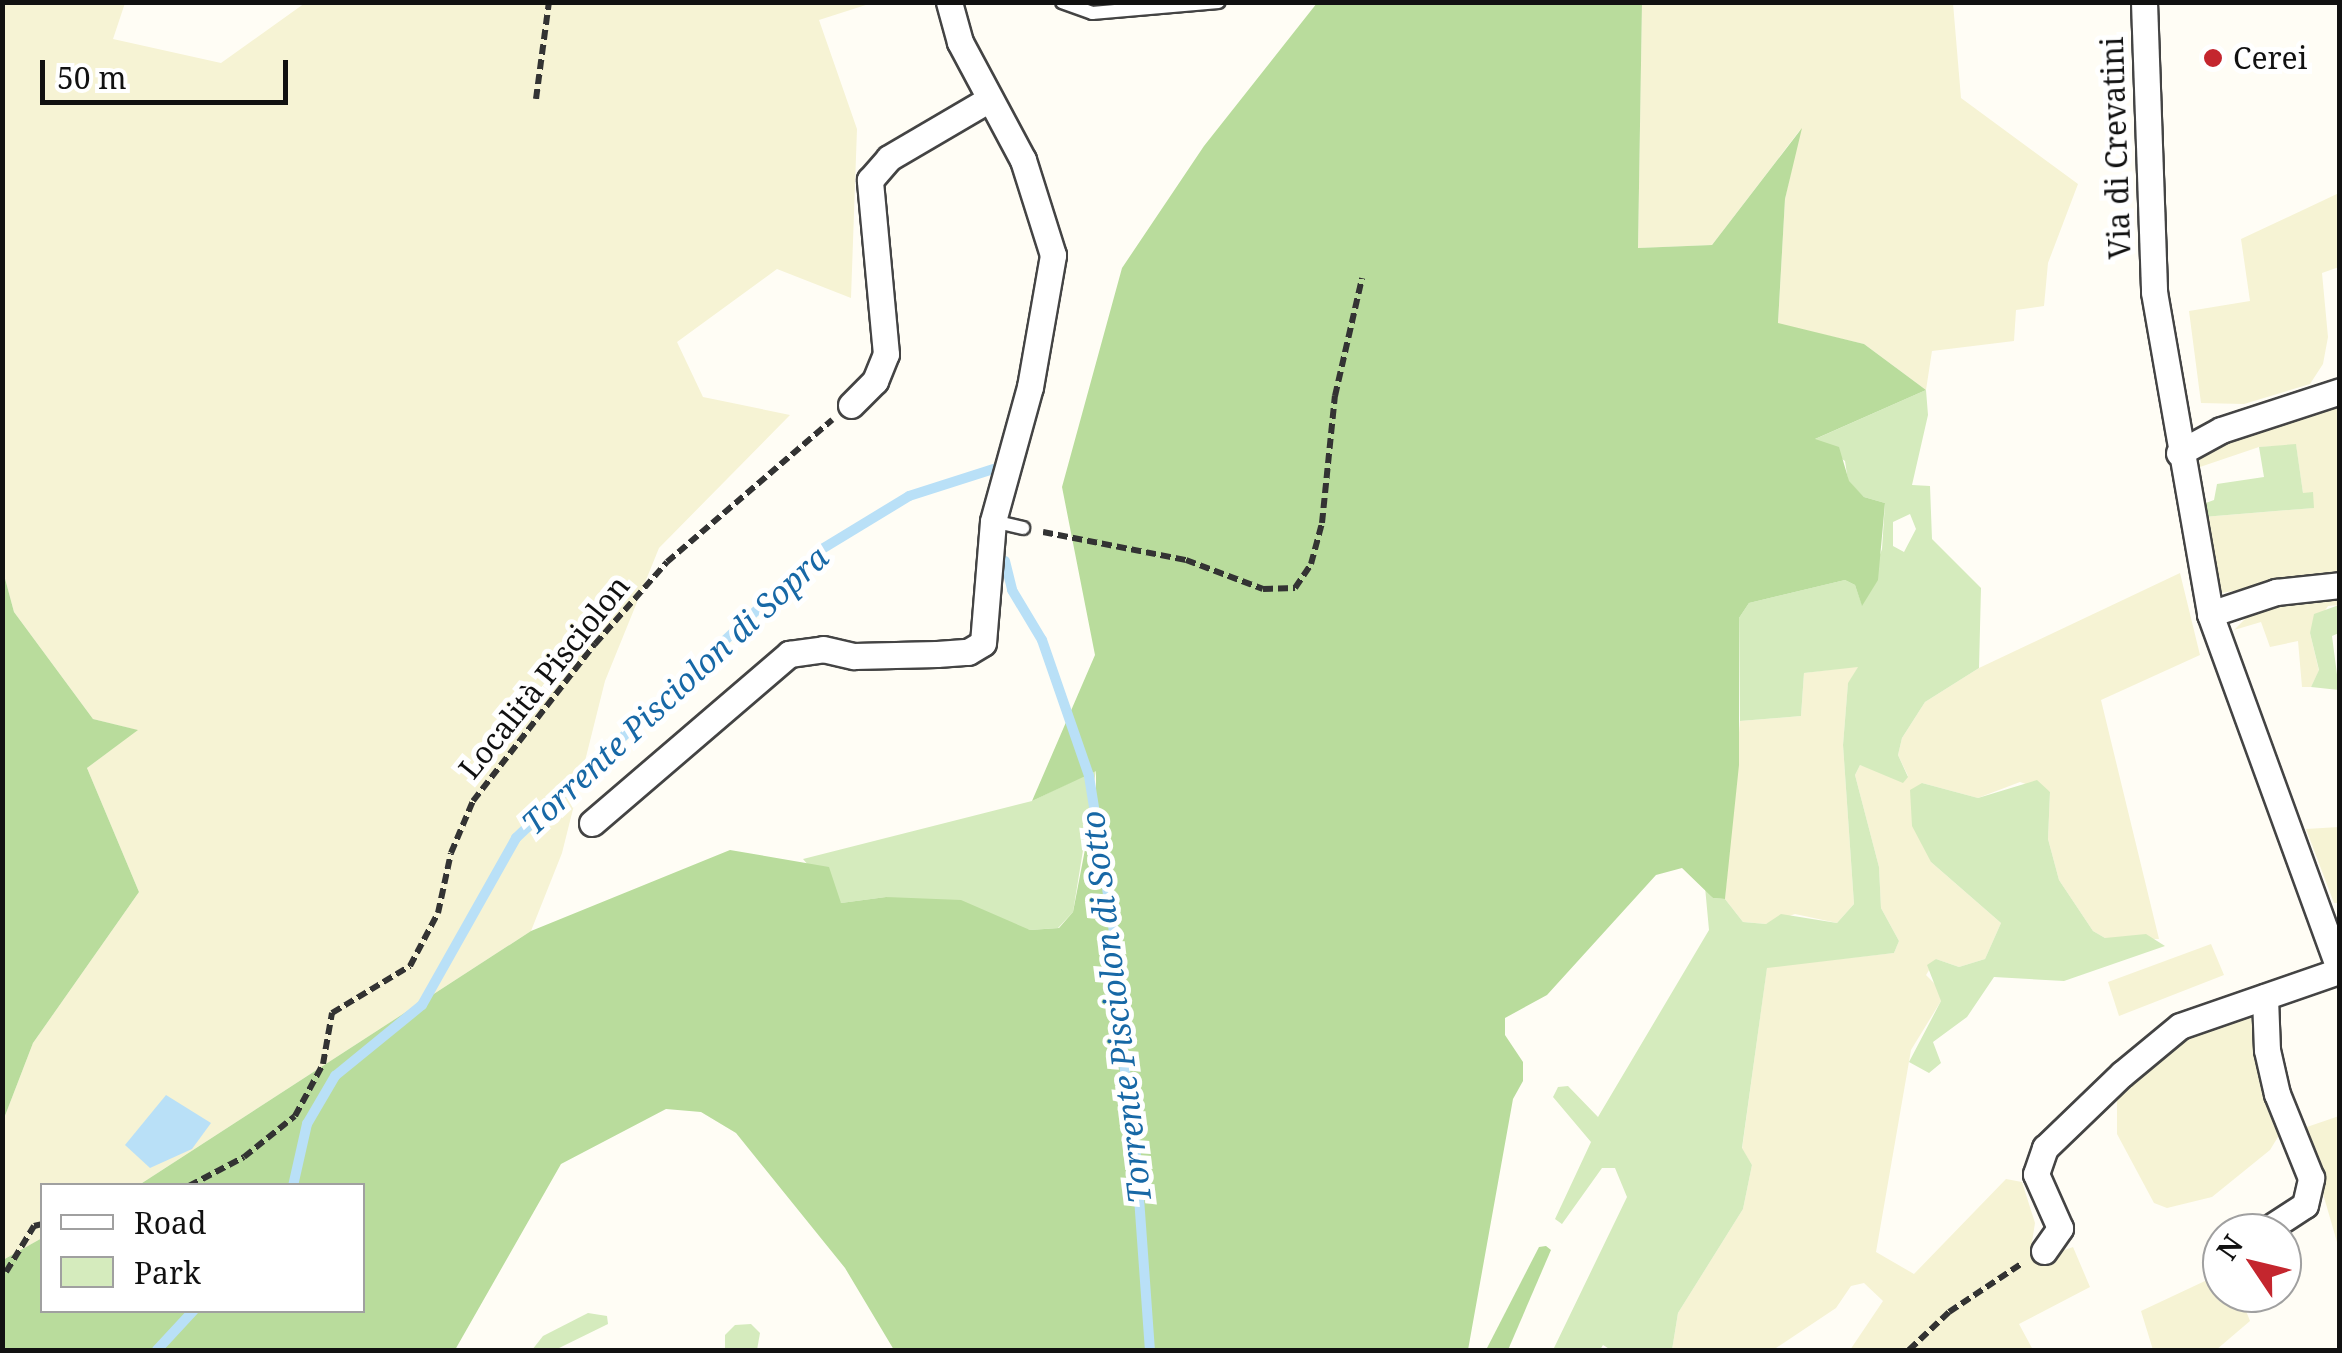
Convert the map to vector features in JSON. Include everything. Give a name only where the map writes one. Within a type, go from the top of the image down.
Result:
[{"type":"street","points":[[592,823],[788,654],[823,649],[854,656],[937,654],[968,652],[983,643],[992,521],[1030,387],[1053,255],[1023,160],[988,100],[949,2]]},
{"type":"street","name":"Via di Crevatini","points":[[2144,2],[2154,292],[2210,614],[2339,971]]},
{"type":"street","points":[[851,404],[875,381],[886,354],[870,180],[889,158],[988,100]]},
{"type":"street","points":[[2179,452],[2222,430],[2340,392]]},
{"type":"street","points":[[2210,614],[2276,592],[2340,584]]},
{"type":"street","points":[[2044,1251],[2060,1228],[2036,1174],[2045,1148],[2180,1026],[2339,971]]},
{"type":"street","points":[[2265,996],[2266,1050],[2277,1094],[2312,1178],[2305,1205],[2293,1213]]},
{"type":"lane","points":[[1062,2],[1092,13],[1218,2]]},
{"type":"lane","points":[[992,521],[1023,528]]},
{"type":"path","points":[[536,99],[549,2]]},
{"type":"path","points":[[1023,528],[1186,560],[1263,589],[1295,588],[1311,564],[1322,524],[1335,396],[1362,278]]},
{"type":"path","name":"Località Pisciolon","points":[[194,1183],[244,1157],[295,1116],[323,1064],[332,1014],[410,966],[438,913],[451,853],[473,801],[595,644],[667,562],[851,404]]},
{"type":"path","points":[[6,1272],[34,1226],[40,1224]]},
{"type":"path","points":[[1909,1350],[1949,1312],[2044,1251]]},
{"type":"shaded area","points":[[3,3],[125,3],[113,39],[221,63],[305,3],[872,3],[819,20],[857,129],[851,298],[777,269],[677,342],[703,397],[790,415],[659,548],[605,681],[562,853],[531,931],[142,1183],[40,1183],[40,1239],[3,1260],[3,1121],[33,1043],[139,892],[87,768],[137,730],[93,719],[14,612],[3,571]]},
{"type":"shaded area","points":[[1642,3],[1953,3],[1961,98],[2078,184],[2048,263],[2044,306],[2016,310],[2014,341],[1932,351],[1926,390],[1864,344],[1778,324],[1785,199],[1800,130],[1712,245],[1638,248]]},
{"type":"shaded area","points":[[2339,193],[2339,267],[2322,273],[2328,337],[2323,364],[2310,384],[2244,404],[2201,403],[2189,311],[2250,301],[2241,239]]},
{"type":"shaded area","points":[[2339,405],[2339,575],[2221,593],[2203,517],[2313,508],[2313,493],[2303,493],[2296,445],[2259,447],[2200,467],[2199,454],[2215,441]]},
{"type":"shaded area","points":[[2180,573],[2200,655],[2101,700],[2159,939],[2105,938],[2093,931],[2059,880],[2048,839],[2050,792],[2020,782],[1978,798],[1922,783],[1931,862],[2001,923],[1985,959],[1959,967],[1936,959],[1926,975],[1939,988],[1941,1001],[1911,1050],[1876,1252],[1914,1274],[2006,1179],[2022,1182],[2035,1223],[2032,1242],[2042,1258],[2073,1247],[2090,1287],[2019,1324],[2033,1350],[1850,1350],[1883,1301],[1864,1283],[1851,1286],[1836,1308],[1773,1350],[1672,1350],[1678,1313],[1743,1209],[1752,1165],[1742,1149],[1767,967],[1894,953],[1899,941],[1881,908],[1879,867],[1855,775],[1860,765],[1908,776],[1898,755],[1902,738],[1925,702],[1979,668]]},
{"type":"shaded area","points":[[2339,594],[2339,605],[2328,606],[2310,633],[2319,671],[2311,687],[2302,687],[2298,641],[2270,647],[2261,622],[2234,630],[2258,606]]},
{"type":"shaded area","points":[[1859,666],[1848,684],[1843,745],[1854,904],[1837,923],[1795,914],[1766,924],[1743,922],[1725,899],[1740,721],[1801,716],[1804,673]]},
{"type":"shaded area","points":[[2339,827],[2339,903],[2334,903],[2306,829]]},
{"type":"shaded area","points":[[2211,944],[2224,975],[2119,1016],[2108,982]]},
{"type":"shaded area","points":[[2249,1010],[2281,1132],[2270,1150],[2212,1197],[2167,1208],[2154,1203],[2117,1134],[2117,1100],[2130,1078],[2204,1020]]},
{"type":"shaded area","points":[[2339,1116],[2339,1249],[2304,1128]]},
{"type":"shaded area","points":[[2202,1282],[2202,1313],[2247,1313],[2250,1321],[2216,1350],[2153,1350],[2141,1311]]},
{"type":"green space","points":[[1317,3],[1642,3],[1638,248],[1712,245],[1802,128],[1785,199],[1778,323],[1864,344],[1926,390],[1815,439],[1839,447],[1849,481],[1864,497],[1885,503],[1878,580],[1862,606],[1855,585],[1845,580],[1749,603],[1739,618],[1739,765],[1725,899],[1713,898],[1682,868],[1656,875],[1547,995],[1505,1018],[1505,1035],[1523,1062],[1523,1081],[1513,1099],[1468,1350],[894,1350],[845,1268],[736,1133],[701,1112],[666,1109],[561,1164],[455,1350],[3,1350],[3,1260],[40,1239],[40,1313],[365,1313],[365,1183],[142,1183],[531,931],[730,850],[829,867],[841,903],[886,897],[961,900],[1030,930],[1059,928],[1073,912],[1096,792],[1096,771],[1032,801],[1095,655],[1062,487],[1122,268],[1204,146]]},
{"type":"green space","points":[[1926,390],[1928,415],[1912,485],[1930,486],[1932,539],[1981,588],[1979,668],[1925,702],[1902,738],[1898,755],[1908,777],[1903,783],[1860,765],[1855,775],[1879,867],[1881,908],[1899,941],[1894,953],[1767,968],[1742,1148],[1752,1165],[1743,1209],[1678,1313],[1672,1350],[1611,1350],[1603,1345],[1600,1350],[1553,1350],[1627,1197],[1615,1168],[1602,1168],[1562,1224],[1555,1219],[1591,1142],[1553,1097],[1558,1087],[1568,1086],[1598,1117],[1709,930],[1705,887],[1713,898],[1725,899],[1743,922],[1766,924],[1781,914],[1837,923],[1854,904],[1843,745],[1848,683],[1858,667],[1804,673],[1801,716],[1740,721],[1739,618],[1749,603],[1845,580],[1855,585],[1862,605],[1882,549],[1885,503],[1864,497],[1848,481],[1845,461],[1813,440]],"holes":[[[1910,514],[1916,529],[1904,552],[1893,546],[1893,522]]]},
{"type":"green space","points":[[2296,444],[2303,493],[2313,492],[2314,508],[2203,517],[2203,504],[2214,500],[2217,484],[2264,477],[2259,447]]},
{"type":"green space","points":[[3,571],[14,612],[93,719],[138,730],[87,768],[139,892],[33,1043],[3,1121]]},
{"type":"green space","points":[[2339,605],[2339,633],[2332,636],[2339,690],[2311,687],[2319,670],[2310,633],[2314,614]]},
{"type":"green space","points":[[1096,770],[1073,912],[1058,928],[1030,930],[886,897],[841,903],[803,859],[1032,801]]},
{"type":"green space","points":[[2037,780],[2050,792],[2048,839],[2059,880],[2093,931],[2105,938],[2146,934],[2165,946],[2064,981],[1994,977],[1967,1017],[1933,1042],[1941,1063],[1929,1073],[1909,1062],[1941,1001],[1927,965],[1936,959],[1959,967],[1985,959],[2001,923],[1931,862],[1912,826],[1910,790],[1922,783],[1978,798]]},
{"type":"green space","points":[[1539,1247],[1551,1250],[1508,1350],[1486,1350]]},
{"type":"green space","points":[[588,1313],[607,1316],[608,1324],[555,1350],[532,1350],[543,1336]]},
{"type":"green space","points":[[751,1324],[760,1333],[757,1350],[725,1350],[725,1335],[735,1325]]},
{"type":"water","points":[[166,1095],[211,1123],[192,1149],[150,1168],[125,1145]]},
{"type":"waterway","name":"Torrente Pisciolon di Sopra","points":[[294,1183],[307,1124],[335,1076],[422,1005],[516,838],[822,549],[909,496],[1000,467]]},
{"type":"waterway","name":"Torrente Pisciolon di Sotto","points":[[1005,561],[1012,590],[1042,640],[1089,776],[1115,939],[1113,994],[1134,1128],[1150,1350]]},
{"type":"waterway","name":"Torrente Pisciolon di Sopra","points":[[157,1350],[191,1313]]},
{"type":"place","name":"Cerei","points":[[2213,58]]}]
